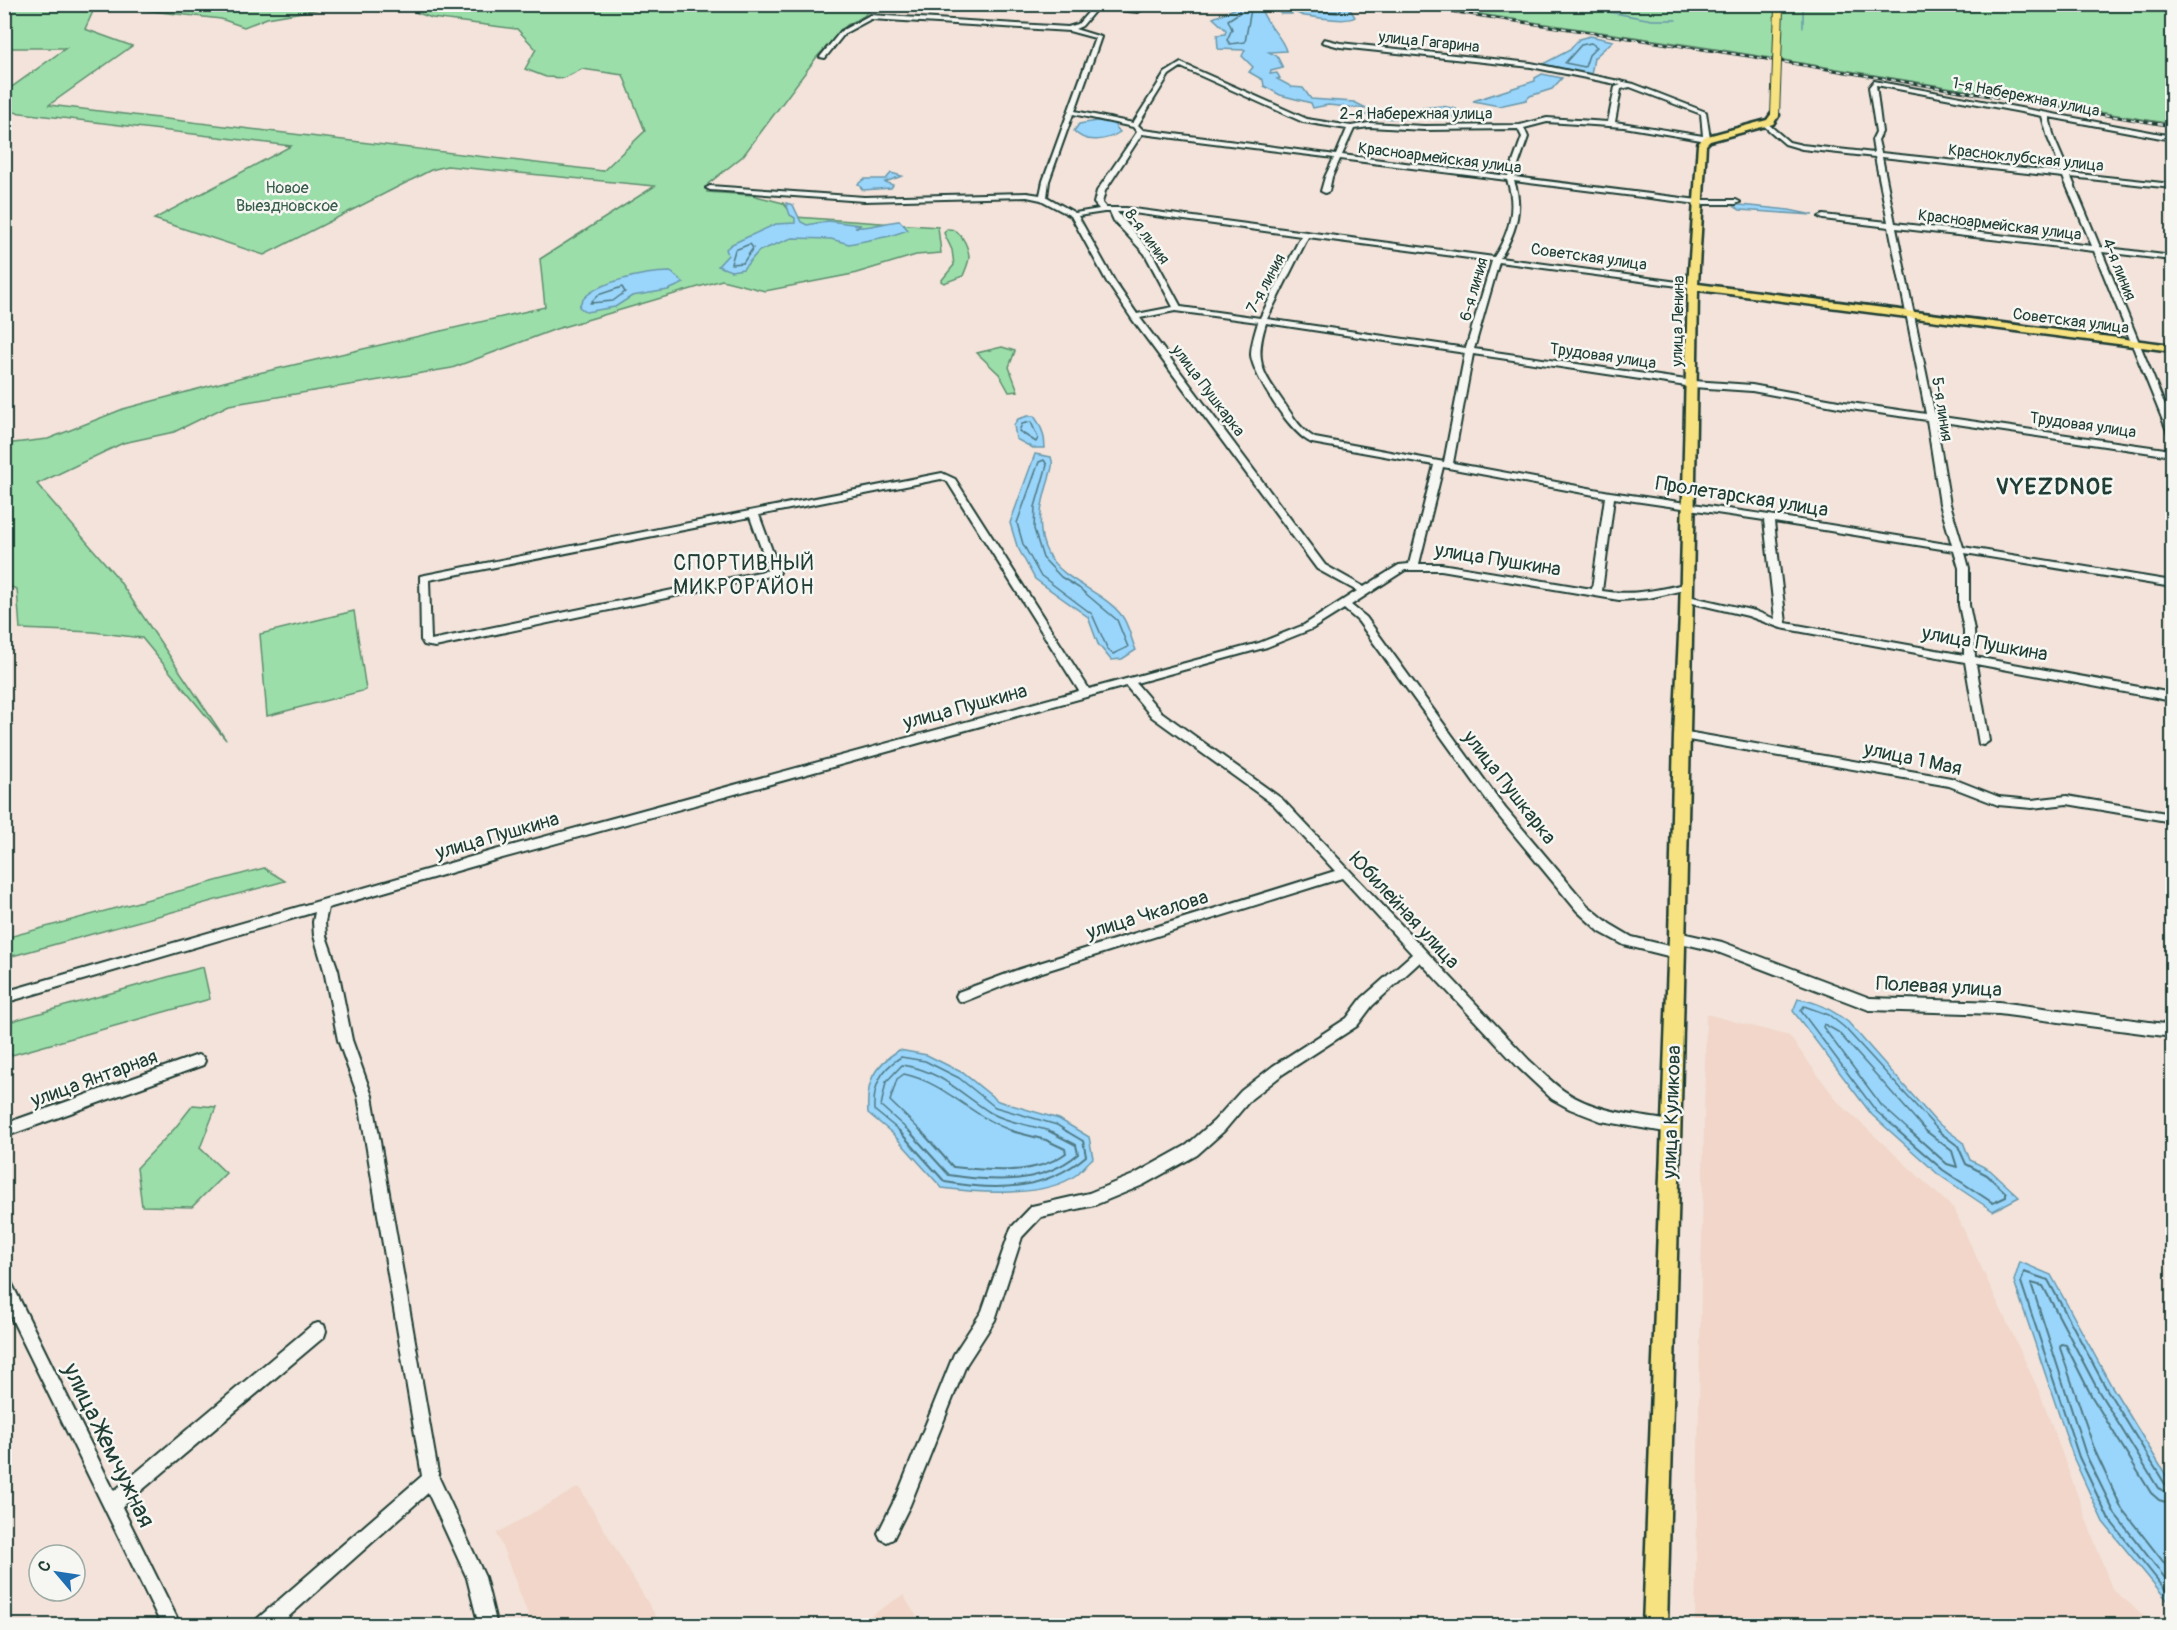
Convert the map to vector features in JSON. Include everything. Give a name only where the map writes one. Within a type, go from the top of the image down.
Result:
[{"type":"main road","points":[[1707,139],[1765,124],[1775,115],[1779,7]]},
{"type":"main road","name":"улица Ленина","points":[[1688,593],[1693,286],[1702,144],[1707,139]]},
{"type":"main road","name":"Советская улица","points":[[1693,286],[2172,348]]},
{"type":"main road","name":"улица Куликова","points":[[1654,1626],[1677,945],[1681,735],[1688,593]]},
{"type":"street","points":[[1071,4],[1138,10]]},
{"type":"street","points":[[1069,29],[1080,24],[1095,7]]},
{"type":"street","points":[[823,57],[843,32],[870,17],[1069,29],[1098,37],[1043,198]]},
{"type":"street","name":"улица Гагарина","points":[[1324,41],[1340,45],[1531,65],[1628,85],[1704,113],[1707,139]]},
{"type":"street","name":"2-я Набережная улица","points":[[1181,66],[1305,121],[1351,128],[1369,125],[1424,129],[1520,127],[1539,120],[1611,124],[1707,139]]},
{"type":"street","name":"8-я линия","points":[[1178,309],[1148,253],[1108,210],[1098,203],[1101,191],[1122,164],[1137,129],[1167,74],[1181,66]]},
{"type":"street","name":"1-я Набережная улица","points":[[1874,83],[2172,138]]},
{"type":"street","name":"5-я линия","points":[[1874,83],[1879,132],[1875,140],[1893,225],[1908,314],[1931,418],[1945,504],[1960,550],[1970,660],[1983,741]]},
{"type":"street","points":[[1611,124],[1618,87],[1628,85]]},
{"type":"street","name":"Красноармейская улица","points":[[1071,112],[1099,117],[1137,129],[1340,158],[1698,202],[1736,202]]},
{"type":"street","name":"4-я линия","points":[[2045,114],[2051,138],[2172,434]]},
{"type":"street","points":[[1068,121],[1099,117]]},
{"type":"street","name":"Красноклубская улица","points":[[1765,124],[1781,139],[1794,145],[2172,186]]},
{"type":"street","name":"6-я линия","points":[[1413,566],[1444,464],[1458,399],[1496,259],[1506,245],[1516,206],[1517,192],[1510,179],[1524,137],[1520,127]]},
{"type":"street","points":[[1324,191],[1325,182],[1340,158],[1351,128]]},
{"type":"street","points":[[710,188],[822,198],[1010,194],[1043,198],[1074,215]]},
{"type":"street","name":"Советская улица","points":[[1074,215],[1108,210],[1693,286]]},
{"type":"street","name":"улица Пушкарка","points":[[1074,215],[1111,282],[1321,567],[1362,590]]},
{"type":"street","name":"Красноармейская улица","points":[[1823,217],[2172,258]]},
{"type":"street","name":"7-я линия","points":[[1305,234],[1258,328],[1254,351],[1258,370],[1307,438]]},
{"type":"street","name":"Трудовая улица","points":[[1135,316],[1178,309],[1262,320],[1693,384],[1752,388],[1931,418],[2172,453]]},
{"type":"street","name":"Пролетарская улица","points":[[1307,438],[1326,445],[1610,495],[1769,518],[2172,584]]},
{"type":"street","points":[[753,512],[774,572],[435,644],[428,644],[426,640],[424,578],[753,512],[946,476],[1086,693]]},
{"type":"street","points":[[1596,594],[1610,495]]},
{"type":"street","points":[[1769,518],[1781,625]]},
{"type":"street","name":"улица Пушкина","points":[[4,998],[244,926],[1283,638],[1308,627],[1345,605],[1362,590],[1396,569],[1413,566],[1441,567],[1596,594],[1630,597],[1688,593],[1781,625],[2172,697]]},
{"type":"street","name":"улица Пушкарка","points":[[1345,605],[1362,619],[1501,811],[1582,908],[1605,928],[1629,941],[1677,945]]},
{"type":"street","name":"Юбилейная улица","points":[[1129,681],[1156,714],[1278,802],[1524,1064],[1563,1098],[1581,1108],[1612,1117],[1671,1126]]},
{"type":"street","name":"улица 1 Мая","points":[[1681,735],[1952,782],[1998,801],[2032,804],[2067,800],[2172,818]]},
{"type":"street","name":"улица Чкалова","points":[[963,996],[1020,974],[1344,873]]},
{"type":"street","points":[[323,904],[319,922],[320,936],[331,970],[345,1041],[365,1096],[431,1479],[476,1577],[488,1626]]},
{"type":"street","name":"Полевая улица","points":[[1677,945],[1717,946],[1869,1004],[1999,1008],[2172,1031]]},
{"type":"street","points":[[887,1533],[904,1499],[960,1359],[989,1316],[1016,1233],[1037,1211],[1090,1200],[1138,1180],[1192,1150],[1219,1126],[1254,1089],[1352,1022],[1367,1002],[1420,955]]},
{"type":"street","name":"улица Янтарная","points":[[4,1131],[198,1061]]},
{"type":"street","name":"улица Жемчужная","points":[[4,1285],[172,1626]]},
{"type":"street","points":[[112,1504],[318,1331]]},
{"type":"street","points":[[264,1626],[431,1479]]},
{"type":"shaded area","points":[[1706,1014],[1789,1036],[1838,1102],[1954,1209],[2039,1391],[2112,1589],[2155,1625],[1695,1625]]},
{"type":"shaded area","points":[[579,1487],[661,1625],[532,1625],[497,1533]]},
{"type":"shaded area","points":[[903,1595],[922,1625],[856,1625]]},
{"type":"green space","points":[[343,4],[267,18],[244,27],[221,19],[99,5]]},
{"type":"green space","points":[[2087,4],[2172,12],[2172,124],[1716,49],[1417,5]]},
{"type":"green space","name":"Новое Выездновское","points":[[5,5],[96,5],[85,29],[132,46],[49,105],[603,171],[645,131],[623,75],[582,69],[564,78],[546,77],[525,69],[536,49],[517,29],[432,18],[415,12],[419,5],[874,5],[864,16],[847,25],[816,58],[743,156],[708,184],[707,192],[752,195],[783,203],[795,217],[938,227],[941,253],[916,255],[853,274],[765,291],[722,280],[556,329],[452,368],[229,405],[174,432],[123,443],[37,484],[116,576],[226,740],[142,638],[93,632],[20,629],[17,589],[5,585],[5,444],[48,439],[123,409],[250,375],[545,307],[540,259],[655,186],[447,166],[431,170],[264,255],[154,219],[291,146],[13,112],[5,118],[5,92],[66,48],[5,48]]},
{"type":"green space","points":[[947,229],[956,231],[963,238],[969,257],[963,276],[944,283],[941,281],[954,265],[952,250],[944,233]]},
{"type":"green space","points":[[1002,347],[1015,351],[1009,367],[1018,391],[1009,392],[999,374],[977,353]]},
{"type":"green space","points":[[354,611],[366,690],[267,716],[260,634]]},
{"type":"green space","points":[[264,868],[285,881],[5,958],[5,938]]},
{"type":"green space","points":[[203,967],[210,999],[5,1057],[5,1023]]},
{"type":"green space","points":[[193,1105],[216,1107],[200,1148],[226,1173],[192,1207],[142,1206],[137,1168],[175,1128]]},
{"type":"water","points":[[1233,5],[1259,5],[1256,9],[1262,11],[1284,46],[1286,51],[1269,52],[1277,56],[1283,68],[1271,71],[1270,74],[1277,73],[1280,78],[1277,79],[1292,87],[1303,88],[1311,99],[1354,102],[1368,109],[1328,105],[1313,108],[1311,103],[1280,95],[1264,86],[1263,80],[1249,72],[1253,67],[1242,56],[1245,50],[1218,49],[1217,35],[1225,34],[1226,30],[1213,18],[1234,9]]},
{"type":"water","points":[[1283,5],[1340,5],[1349,8],[1355,17],[1346,20],[1332,19],[1303,16],[1292,11],[1292,14],[1281,14],[1275,8]]},
{"type":"water","points":[[2087,5],[2162,5],[2172,6],[2172,12]]},
{"type":"water","points":[[1590,36],[1613,41],[1594,58],[1591,75],[1543,64],[1570,50],[1579,39]]},
{"type":"water","points":[[1542,74],[1562,78],[1552,89],[1530,96],[1526,100],[1499,106],[1473,101],[1535,81],[1535,78]]},
{"type":"water","points":[[1442,106],[1456,109],[1460,116],[1396,119],[1365,115],[1370,112],[1405,114],[1411,109]]},
{"type":"water","points":[[1097,121],[1113,123],[1120,132],[1109,137],[1091,140],[1074,131],[1079,124]]},
{"type":"water","points":[[891,173],[902,176],[885,182],[893,185],[891,188],[863,190],[858,184],[864,179],[886,179]]},
{"type":"water","points":[[786,203],[793,205],[801,222],[807,225],[828,221],[861,225],[855,227],[860,227],[900,221],[908,230],[849,244],[831,239],[792,238],[759,251],[743,269],[731,271],[718,266],[728,255],[726,249],[732,244],[776,224],[795,223],[795,218],[790,215]]},
{"type":"water","points":[[1730,204],[1789,210],[1813,215],[1740,210]]},
{"type":"water","points":[[671,272],[684,283],[668,290],[632,296],[615,307],[586,312],[579,307],[584,298],[605,285],[634,276]]},
{"type":"water","points":[[1034,416],[1039,423],[1045,448],[1033,448],[1016,439],[1014,425],[1018,419]]},
{"type":"water","points":[[1035,454],[1051,457],[1052,463],[1040,526],[1044,545],[1055,564],[1063,572],[1105,600],[1122,616],[1136,650],[1122,659],[1111,660],[1098,644],[1088,617],[1035,579],[1017,546],[1010,523]]},
{"type":"water","points":[[1798,999],[1825,1007],[1848,1022],[1936,1122],[1963,1142],[1970,1160],[1990,1170],[2019,1197],[1993,1211],[1939,1175],[1872,1115],[1793,1011]]},
{"type":"water","points":[[899,1050],[927,1055],[963,1073],[998,1101],[1059,1119],[1089,1137],[1093,1158],[1076,1175],[1063,1182],[1029,1191],[992,1192],[942,1188],[892,1133],[868,1113],[868,1092],[873,1076],[890,1056]]},
{"type":"water","points":[[2020,1262],[2051,1275],[2111,1385],[2172,1485],[2172,1606],[2103,1522],[2074,1459],[2014,1281]]},
{"type":"waterway","points":[[1566,4],[1652,20],[1676,20]]},
{"type":"waterway","points":[[1803,4],[1803,27]]},
{"type":"railway","points":[[1402,4],[1748,56],[2172,126]]},
{"type":"district","name":"VYEZDNOE","points":[[2055,486]]},
{"type":"district","name":"СПОРТИВНЫЙ МИКРОРАЙОН","points":[[744,575]]}]
